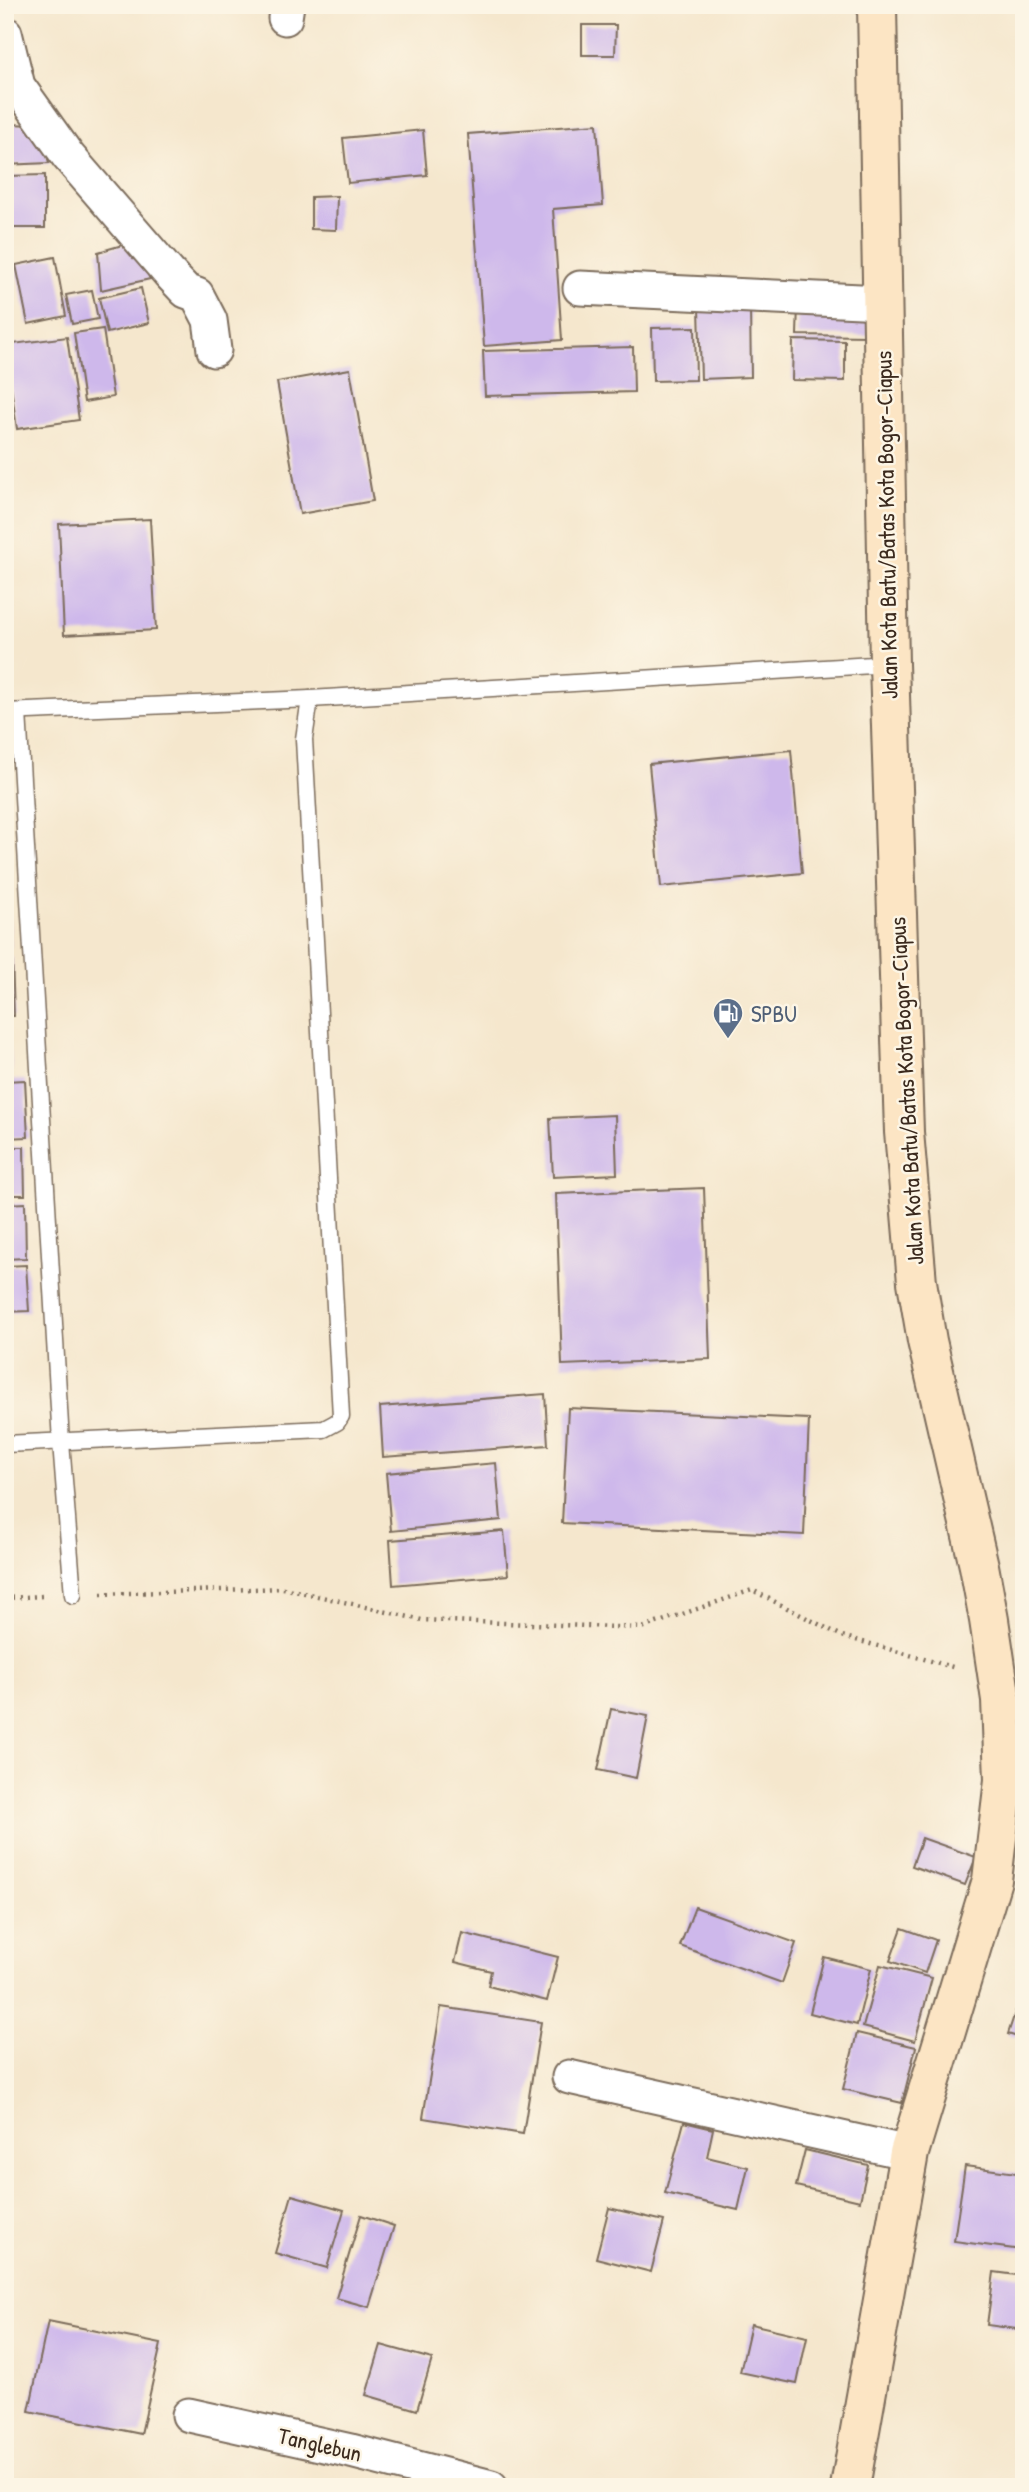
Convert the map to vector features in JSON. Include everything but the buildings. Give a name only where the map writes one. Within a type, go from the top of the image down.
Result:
[{"type":"main road","name":"Jalan Kota Batu/Batas Kota Bogor–Ciapus","points":[[850,2487],[909,2152],[992,1880],[1004,1780],[1001,1700],[1011,1681],[979,1566],[927,1341],[917,1282],[904,1132],[889,664],[877,5]]},
{"type":"street","points":[[5,33],[18,86],[68,156],[169,273],[186,291],[197,295],[210,320],[214,350]]},
{"type":"street","points":[[580,288],[882,302]]},
{"type":"street","points":[[569,2077],[909,2152]]},
{"type":"street","name":"Tanglebun","points":[[189,2415],[351,2451],[491,2487]]},
{"type":"lane","points":[[73,1595],[12,712],[310,699],[889,664]]},
{"type":"lane","points":[[5,1444],[324,1430],[341,1416],[304,739],[310,699]]},
{"type":"path","points":[[5,1598],[283,1588],[422,1620],[642,1628],[752,1590],[842,1636],[1011,1681]]},
{"type":"place","name":"SPBU","points":[[728,1040]]}]
